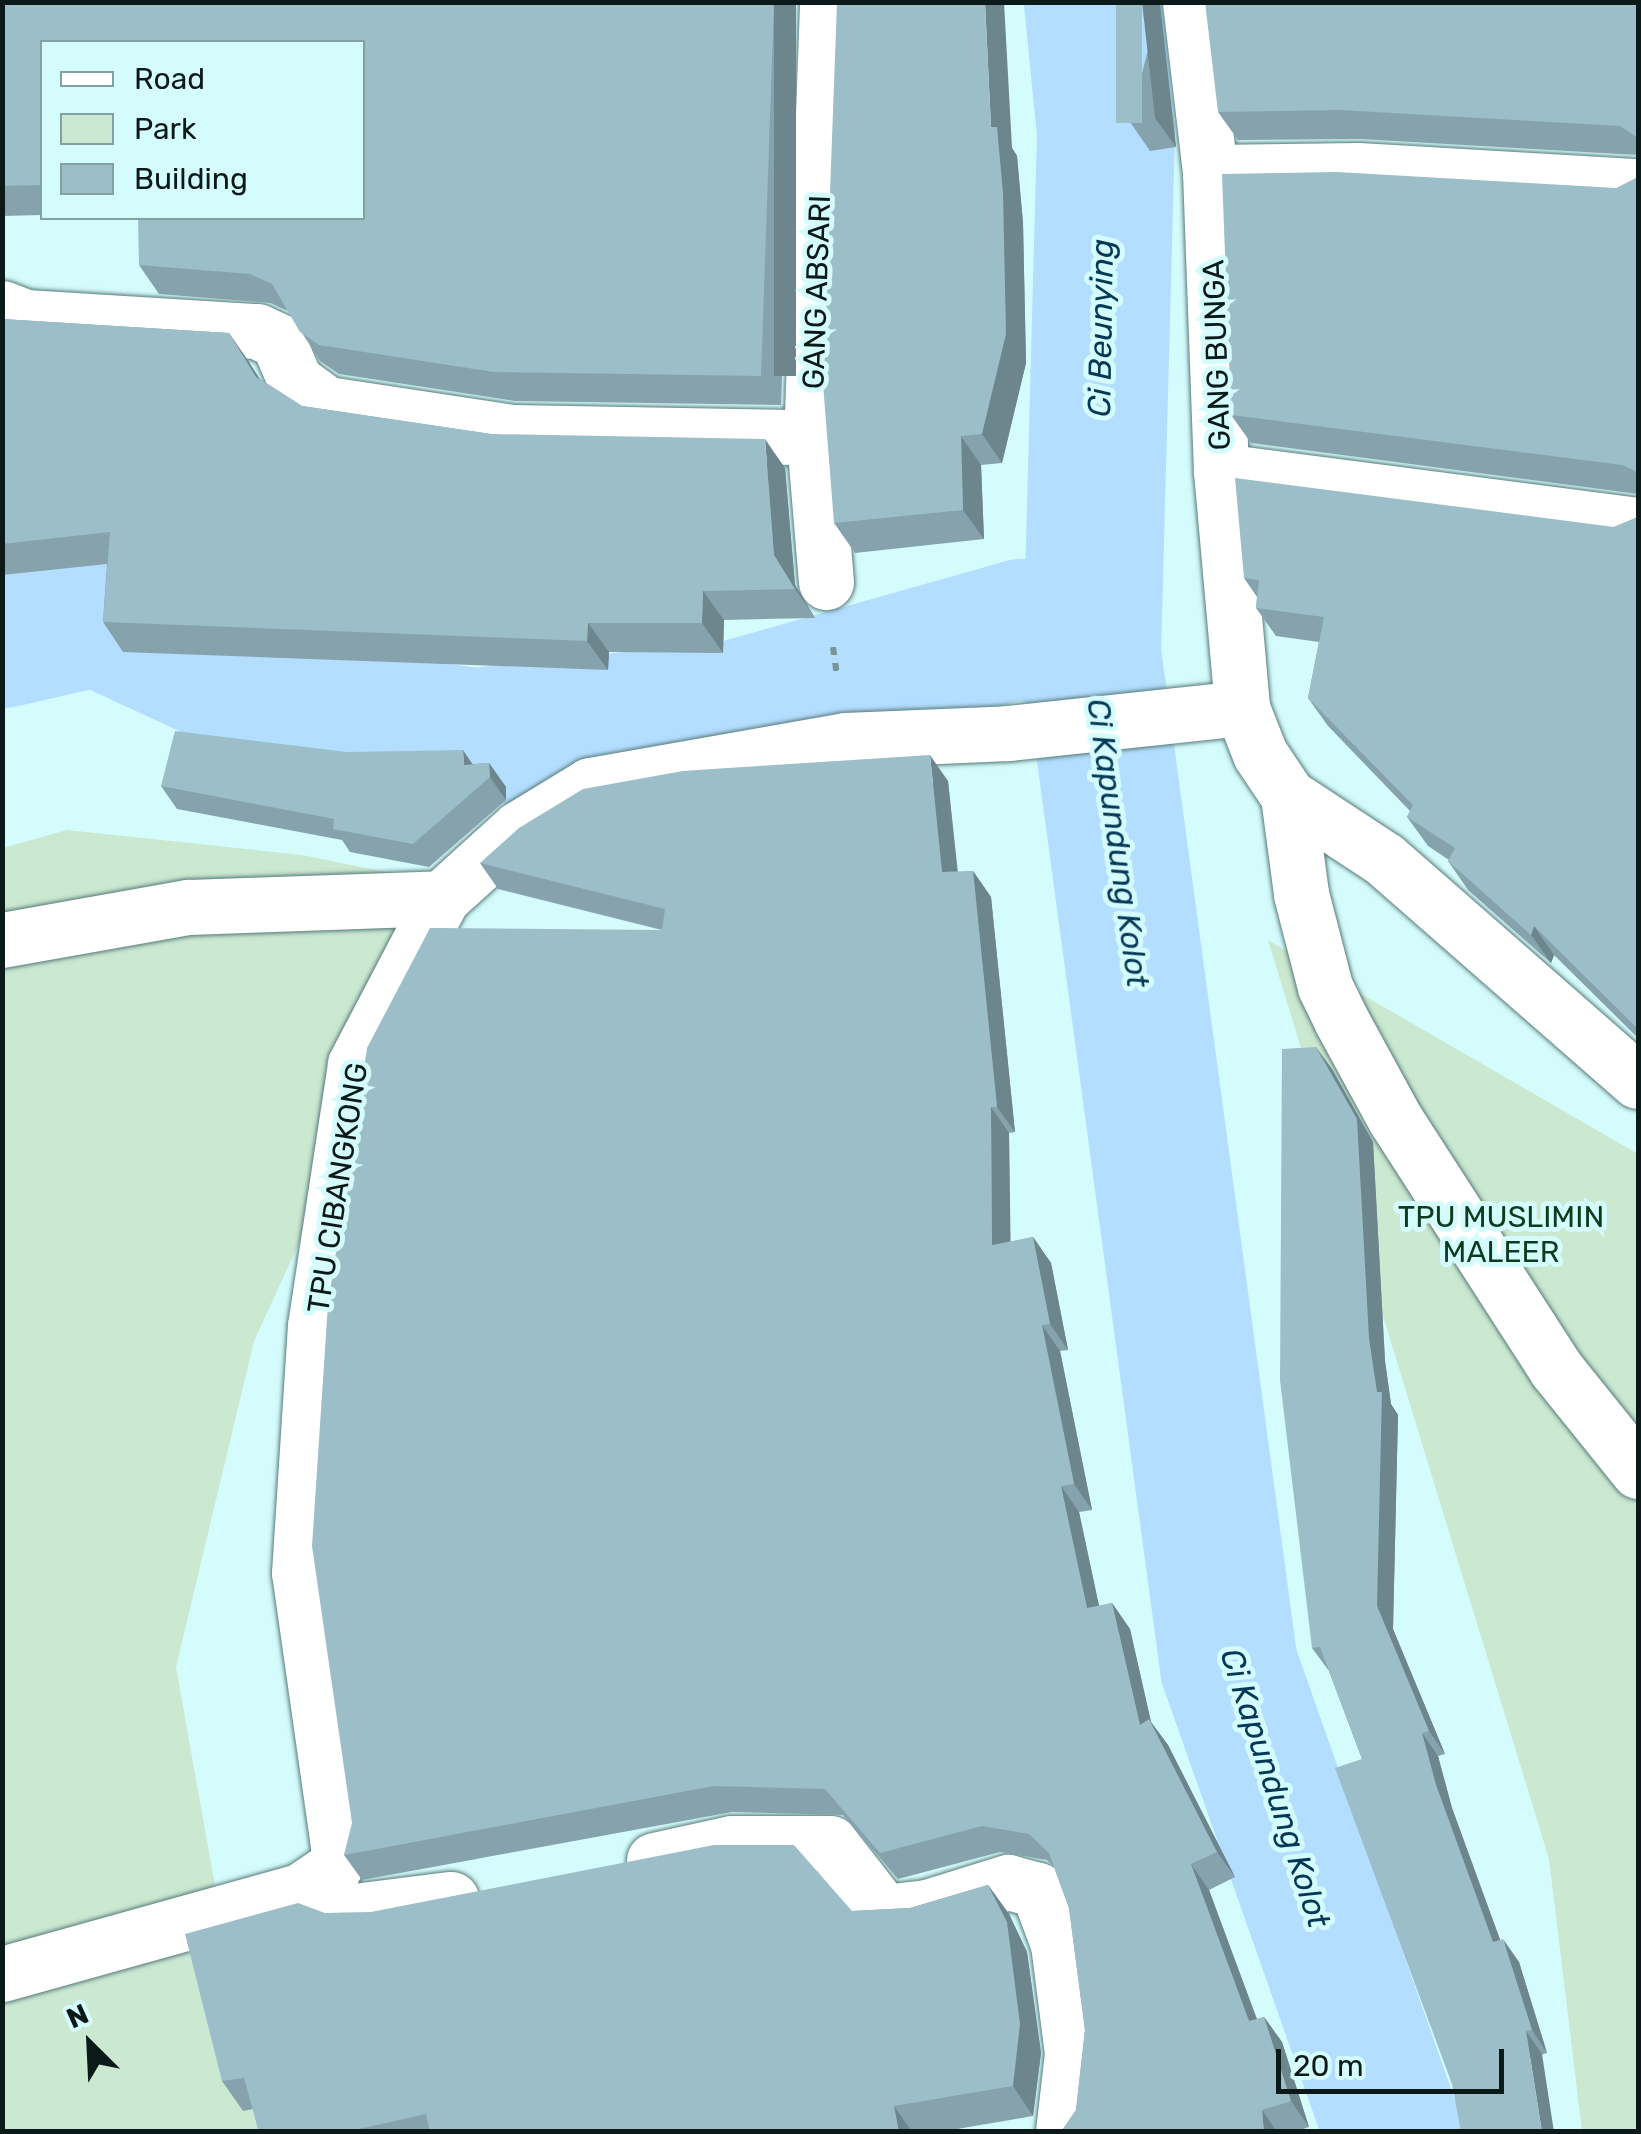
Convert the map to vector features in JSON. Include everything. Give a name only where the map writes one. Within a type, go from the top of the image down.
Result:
[{"type":"street","name":"GANG ABSARI","points":[[827,2],[813,438],[829,605]]},
{"type":"street","name":"GANG BUNGA","points":[[1190,2],[1210,172],[1228,710],[1288,796]]},
{"type":"street","points":[[1210,172],[1358,170],[1638,186]]},
{"type":"street","points":[[2,308],[25,317],[257,331],[278,340],[295,382],[327,404],[512,432],[813,438]]},
{"type":"street","points":[[1220,471],[1638,525]]},
{"type":"street","name":"TPU CIBANGKONG","points":[[306,1888],[326,1878],[339,1853],[300,1573],[318,1308],[355,1064],[442,898],[518,829],[590,785],[845,740],[1010,733],[1228,710]]},
{"type":"street","points":[[1288,796],[1384,859],[1638,1081]]},
{"type":"street","points":[[1288,796],[1302,894],[1325,987],[1341,1020],[1394,1118],[1556,1369],[1638,1472]]},
{"type":"street","points":[[2,940],[188,908],[442,898]]},
{"type":"street","points":[[602,1872],[732,1844],[830,1843],[884,1912],[1008,1882],[1038,1890],[1058,1944],[1072,2053],[1063,2132]]},
{"type":"street","points":[[2,1974],[306,1888],[346,1912],[493,1892]]},
{"type":"path","points":[[829,605],[838,682]]},
{"type":"green space","points":[[67,830],[302,855],[410,877],[403,1017],[254,1341],[176,1667],[227,1953],[339,2131],[3,2132],[3,848]]},
{"type":"green space","name":"TPU MUSLIMIN MALEER","points":[[1268,940],[1638,1154],[1638,2131],[1582,2131],[1549,1859]]},
{"type":"building","points":[[2,2],[774,2],[761,376],[494,372],[319,345],[300,332],[272,284],[250,274],[139,265],[138,220],[365,220],[365,40],[40,40],[40,185],[2,186]]},
{"type":"building","points":[[837,2],[985,2],[991,127],[997,127],[1003,193],[1006,334],[982,434],[961,436],[963,510],[834,523],[823,384]]},
{"type":"building","points":[[1116,2],[1142,2],[1142,123],[1116,123]]},
{"type":"building","points":[[1205,2],[1638,2],[1638,138],[1620,126],[1340,110],[1218,112]]},
{"type":"building","points":[[1337,172],[1616,188],[1638,177],[1638,472],[1622,465],[1231,415],[1222,174]]},
{"type":"building","points":[[2,319],[229,333],[256,377],[302,406],[491,434],[765,439],[774,555],[795,589],[703,591],[702,623],[588,623],[587,641],[103,622],[110,532],[2,544]]},
{"type":"building","points":[[1235,478],[1614,527],[1638,517],[1638,1029],[1534,926],[1531,935],[1448,861],[1455,848],[1407,817],[1413,805],[1308,698],[1324,617],[1256,608],[1259,580],[1244,578]]},
{"type":"building","points":[[175,731],[347,752],[463,750],[464,765],[489,763],[490,777],[413,844],[333,829],[334,819],[161,786]]},
{"type":"building","points":[[930,755],[942,872],[973,871],[997,1107],[991,1107],[992,1245],[1033,1237],[1050,1324],[1042,1325],[1074,1484],[1061,1486],[1087,1608],[1112,1603],[1140,1725],[1149,1719],[1217,1852],[1191,1864],[1249,2021],[1264,2017],[1291,2101],[1262,2110],[1264,2132],[1061,2132],[1076,2110],[1085,2030],[1069,1908],[1049,1853],[1029,1834],[982,1826],[880,1853],[825,1789],[714,1786],[344,1855],[352,1823],[312,1546],[328,1304],[367,1048],[430,928],[662,930],[665,909],[480,863],[519,828],[583,789],[683,771]]},
{"type":"building","points":[[1316,1047],[1357,1119],[1369,1338],[1377,1392],[1382,1392],[1377,1606],[1429,1731],[1422,1733],[1436,1785],[1493,1942],[1503,1939],[1532,2030],[1526,2031],[1542,2132],[1461,2132],[1452,2084],[1335,1768],[1362,1759],[1320,1647],[1312,1648],[1280,1380],[1282,1049]]},
{"type":"building","points":[[714,1845],[794,1845],[852,1911],[910,1908],[988,1885],[1007,1922],[1020,2024],[1013,2086],[894,2106],[899,2132],[430,2132],[426,2114],[346,2132],[259,2132],[244,2078],[222,2081],[185,1934],[298,1903],[325,1913],[371,1912]]},
{"type":"waterway","name":"Ci Kapundung Kolot","points":[[1093,2],[1106,133],[1092,653],[1229,1666],[1393,2132]]},
{"type":"waterway","name":"Ci Kapundung Kolot","points":[[2,639],[97,617],[307,714],[475,737],[733,710],[1023,628],[1092,653]]},
{"type":"water label","name":"Ci Beunying","points":[[1101,328]]}]
